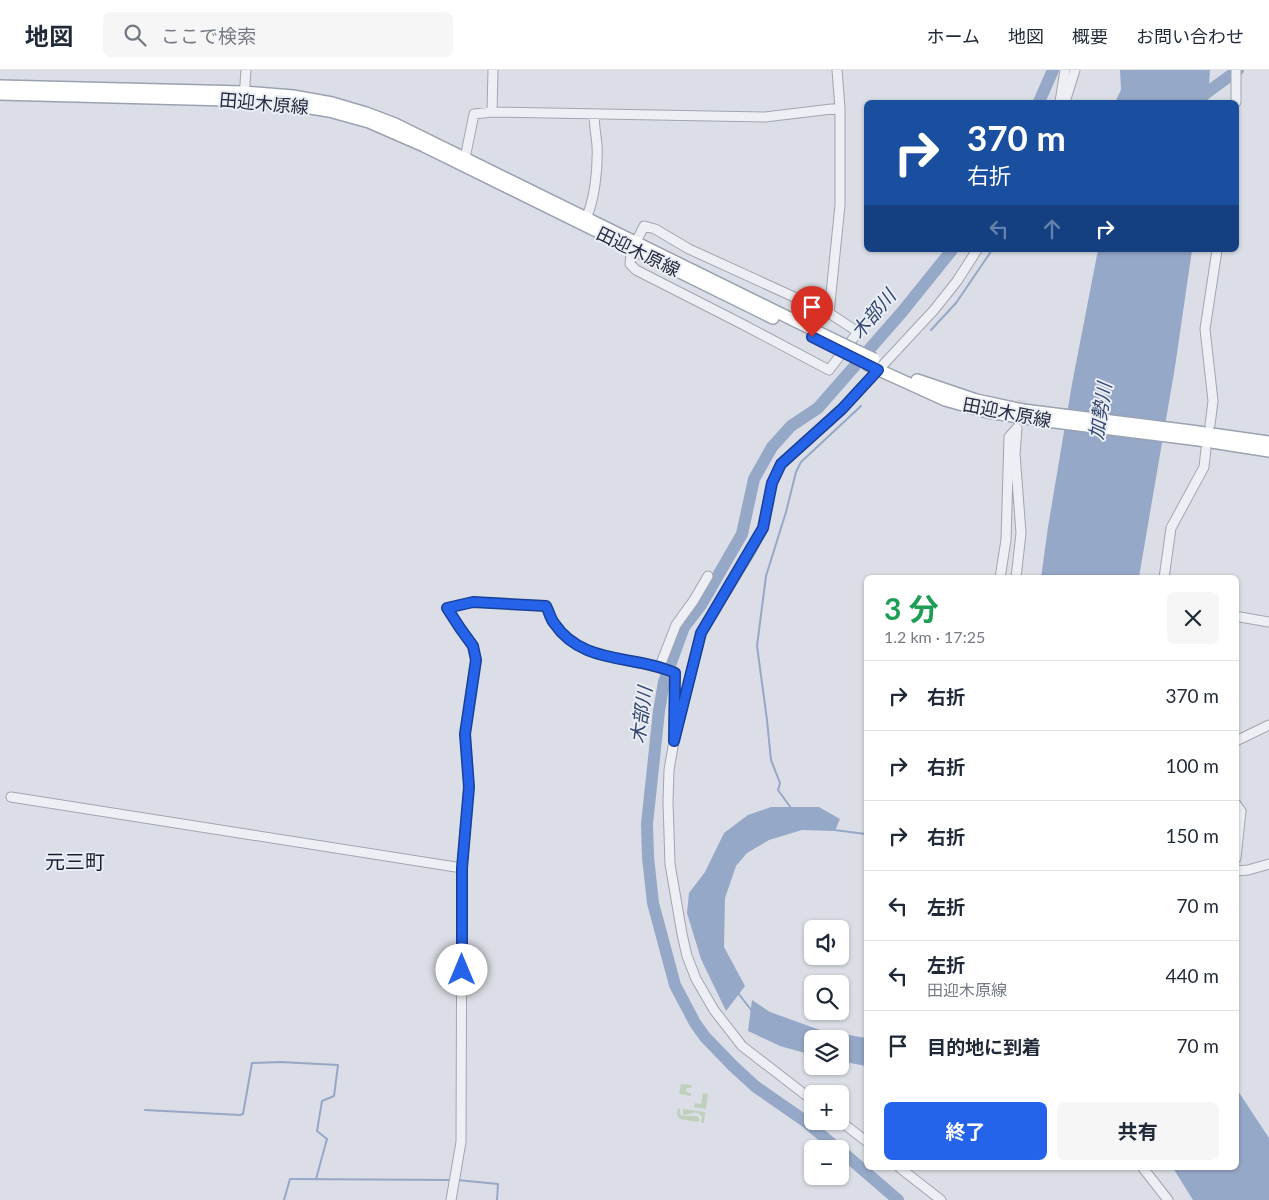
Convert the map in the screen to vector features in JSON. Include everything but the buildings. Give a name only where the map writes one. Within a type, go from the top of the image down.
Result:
[{"type":"main road","name":"田迎木原線","points":[[0,86],[244,96]]},
{"type":"main road","name":"田迎木原線","points":[[0,94],[293,96],[359,110],[395,124],[464,161],[632,245],[876,364],[968,398],[1060,419],[1191,435],[1269,442]]},
{"type":"main road","name":"田迎木原線","points":[[1191,435],[1269,451]]},
{"type":"street","points":[[244,96],[246,70]]},
{"type":"street","points":[[492,112],[493,70]]},
{"type":"street","points":[[829,312],[840,206],[840,108],[837,70]]},
{"type":"street","points":[[1060,100],[1065,70]]},
{"type":"street","points":[[1066,100],[1075,70]]},
{"type":"street","points":[[1236,70],[1236,100]]},
{"type":"street","points":[[464,161],[474,114],[492,112],[765,117],[840,108]]},
{"type":"street","points":[[585,221],[592,196],[597,157],[594,114]]},
{"type":"street","points":[[644,226],[655,229],[688,249],[829,312],[858,332],[829,370],[636,270],[630,264],[632,245],[644,226]]},
{"type":"street","points":[[804,1094],[742,1046],[714,1010],[696,979],[687,956],[670,864],[668,794],[669,770],[674,741],[701,633],[763,528],[772,483],[781,464],[842,409],[876,364],[934,310],[957,281],[976,252]]},
{"type":"street","points":[[1210,425],[1213,401],[1205,329],[1216,252]]},
{"type":"street","points":[[1000,575],[1006,540],[1009,437],[1017,428],[1015,454],[1021,533],[1016,575]]},
{"type":"street","points":[[1164,575],[1171,528],[1204,467],[1206,449]]},
{"type":"street","points":[[661,667],[676,625],[708,576]]},
{"type":"street","points":[[451,1200],[461,1142],[462,868],[469,787],[465,734],[476,660],[473,646],[447,608],[473,602],[546,606],[554,623],[570,641],[583,650],[617,660],[661,667],[675,673],[674,741]]},
{"type":"street","points":[[1240,617],[1269,622]]},
{"type":"street","points":[[1239,740],[1269,725]]},
{"type":"street","points":[[11,797],[462,868]]},
{"type":"street","points":[[1239,808],[1241,811],[1239,830]]},
{"type":"street","points":[[1239,871],[1269,864]]},
{"type":"street","points":[[849,1128],[864,1140]]},
{"type":"street","points":[[903,1170],[941,1200]]},
{"type":"street","points":[[1145,1170],[1168,1200]]},
{"type":"green space","points":[[681,1084],[692,1085],[691,1088],[687,1088],[686,1092],[691,1093],[691,1096],[679,1094]]},
{"type":"green space","points":[[703,1093],[708,1094],[706,1109],[694,1107],[695,1103],[701,1104]]},
{"type":"green space","points":[[678,1108],[682,1116],[697,1116],[699,1122],[680,1119],[677,1115]]},
{"type":"green space","points":[[683,1109],[705,1112],[704,1123],[701,1122],[702,1117],[700,1114],[683,1115]]},
{"type":"water","points":[[1120,70],[1210,70],[1208,100],[1116,100],[1121,90]]},
{"type":"water","points":[[1098,252],[1192,252],[1175,367],[1139,575],[1041,575],[1072,384]]},
{"type":"water","points":[[771,807],[819,807],[840,819],[835,831],[802,830],[769,840],[747,853],[736,866],[725,898],[724,947],[745,986],[726,1011],[701,959],[687,913],[689,893],[705,872],[724,833],[748,815]]},
{"type":"water","points":[[752,1000],[770,1012],[820,1030],[804,1030],[804,1053],[780,1046],[748,1031]]},
{"type":"water","points":[[849,1035],[864,1038],[864,1066],[849,1063]]},
{"type":"water","points":[[1239,1093],[1269,1138],[1269,1200],[1193,1200],[1174,1170],[1239,1170]]},
{"type":"waterway","name":"木部川","points":[[1040,100],[1053,70]]},
{"type":"waterway","name":"加勢川","points":[[1197,100],[1238,70]]},
{"type":"waterway","name":"木部川","points":[[827,1140],[805,1121],[756,1087],[733,1066],[705,1037],[695,1023],[675,985],[653,903],[648,857],[647,824],[659,711],[664,682],[684,627],[701,605],[742,534],[754,479],[772,447],[791,426],[818,408],[902,312],[950,252]]},
{"type":"waterway","points":[[931,330],[956,303],[991,252]]},
{"type":"waterway","points":[[791,808],[778,790],[780,783],[771,760],[757,646],[766,576],[796,472],[801,462],[861,406]]},
{"type":"waterway","points":[[834,830],[864,834]]},
{"type":"waterway","points":[[738,993],[752,1011]]},
{"type":"waterway","points":[[145,1110],[240,1115],[243,1114],[252,1063],[281,1062],[338,1065],[334,1096],[322,1101],[317,1131],[327,1139],[316,1179]]},
{"type":"waterway","name":"木部川","points":[[849,1158],[898,1200]]},
{"type":"waterway","points":[[284,1200],[290,1179],[452,1180]]},
{"type":"waterway","points":[[457,1180],[498,1184],[497,1200]]},
{"type":"tunnel","points":[[1017,428],[1022,401]]},
{"type":"district","name":"元三町","points":[[75,862]]},
{"type":"route","points":[[462,970],[462,868],[469,787],[465,734],[476,660],[473,646],[447,608],[473,602],[546,606],[554,623],[570,641],[583,650],[617,660],[660,666],[675,673],[674,741],[701,633],[763,528],[772,483],[781,464],[842,409],[878,370],[812,337]]}]
